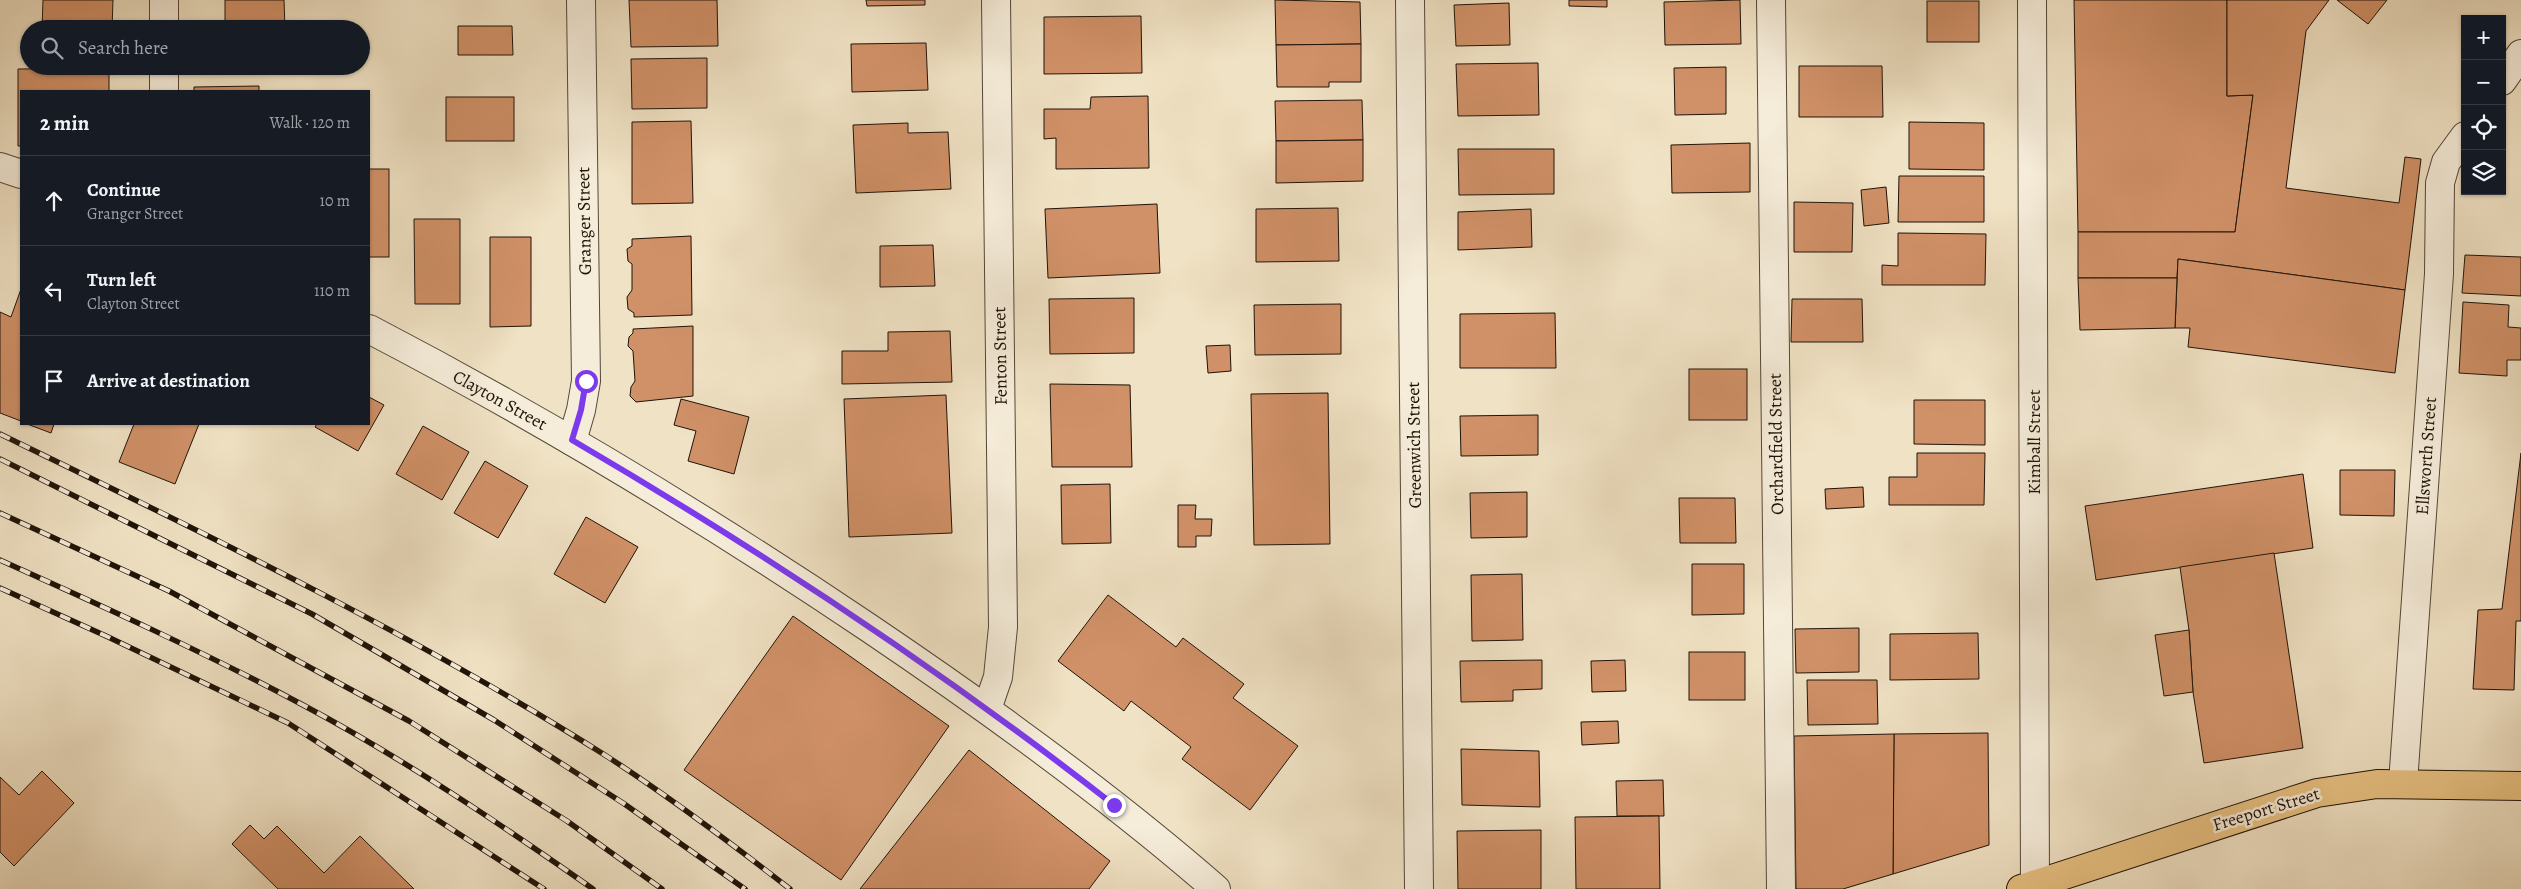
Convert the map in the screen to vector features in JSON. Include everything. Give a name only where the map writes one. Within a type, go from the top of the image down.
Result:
[{"type":"main road","name":"Freeport Street","points":[[2028,887],[2308,795],[2349,787],[2403,784],[2521,786]]},
{"type":"street","points":[[164,0],[164,20]]},
{"type":"street","name":"Granger Street","points":[[572,440],[581,410],[586,381],[581,0]]},
{"type":"street","name":"Fenton Street","points":[[987,709],[998,677],[1003,627],[996,0]]},
{"type":"street","name":"Greenwich Street","points":[[1410,0],[1419,889]]},
{"type":"street","name":"Orchardfield Street","points":[[1771,0],[1781,889]]},
{"type":"street","name":"Kimball Street","points":[[2028,887],[2032,0]]},
{"type":"street","points":[[2506,75],[2521,54]]},
{"type":"street","points":[[164,75],[164,90]]},
{"type":"street","name":"Ellsworth Street","points":[[2403,784],[2439,274],[2440,183],[2446,162],[2461,141]]},
{"type":"street","points":[[0,167],[20,174]]},
{"type":"street","name":"Clayton Street","points":[[370,330],[572,440],[761,556],[987,709],[1114,805],[1216,889]]},
{"type":"building","points":[[43,0],[113,0],[112,20],[42,20]]},
{"type":"building","points":[[225,0],[284,0],[285,20],[225,20]]},
{"type":"building","points":[[629,0],[717,0],[718,46],[631,47]]},
{"type":"building","points":[[866,0],[925,0],[925,5],[867,6]]},
{"type":"building","points":[[1275,0],[1360,2],[1361,44],[1276,45]]},
{"type":"building","points":[[1569,0],[1607,0],[1607,7],[1569,6]]},
{"type":"building","points":[[1740,0],[1741,44],[1665,45],[1664,2]]},
{"type":"building","points":[[2074,0],[2227,0],[2227,96],[2253,95],[2235,232],[2078,232]]},
{"type":"building","points":[[2227,0],[2329,0],[2306,31],[2286,188],[2399,203],[2405,157],[2421,159],[2405,290],[2178,259],[2177,278],[2078,278],[2078,232],[2235,232],[2253,95],[2227,96]]},
{"type":"building","points":[[2337,0],[2387,0],[2368,24]]},
{"type":"building","points":[[1927,1],[1979,1],[1979,42],[1927,42]]},
{"type":"building","points":[[1509,3],[1510,45],[1456,46],[1454,5]]},
{"type":"building","points":[[1141,16],[1142,73],[1044,74],[1044,17]]},
{"type":"building","points":[[458,26],[512,26],[513,55],[458,55]]},
{"type":"building","points":[[926,43],[928,90],[852,92],[851,44]]},
{"type":"building","points":[[1361,44],[1361,82],[1329,82],[1329,87],[1277,87],[1276,45]]},
{"type":"building","points":[[707,58],[707,108],[632,109],[631,59]]},
{"type":"building","points":[[1538,63],[1539,115],[1458,116],[1456,64]]},
{"type":"building","points":[[1799,66],[1882,66],[1883,117],[1799,117]]},
{"type":"building","points":[[1726,67],[1726,114],[1675,115],[1674,68]]},
{"type":"building","points":[[18,69],[20,69],[20,75],[109,75],[109,90],[20,90],[20,146],[18,146]]},
{"type":"building","points":[[259,86],[259,90],[194,90],[194,87]]},
{"type":"building","points":[[1148,96],[1149,168],[1056,169],[1056,138],[1044,139],[1044,109],[1090,109],[1091,97]]},
{"type":"building","points":[[446,97],[514,97],[514,141],[446,141]]},
{"type":"building","points":[[1362,100],[1363,140],[1276,141],[1275,101]]},
{"type":"building","points":[[691,121],[693,203],[632,204],[632,122]]},
{"type":"building","points":[[1909,122],[1984,123],[1984,170],[1909,169]]},
{"type":"building","points":[[908,123],[908,133],[948,132],[951,189],[856,193],[853,125]]},
{"type":"building","points":[[1363,140],[1363,181],[1276,183],[1276,141]]},
{"type":"building","points":[[1750,143],[1750,192],[1672,193],[1671,145]]},
{"type":"building","points":[[1458,149],[1554,149],[1554,194],[1459,195]]},
{"type":"building","points":[[370,169],[389,169],[389,257],[370,257]]},
{"type":"building","points":[[1899,176],[1984,176],[1984,222],[1898,222]]},
{"type":"building","points":[[1886,187],[1889,223],[1864,226],[1861,190]]},
{"type":"building","points":[[1794,202],[1853,203],[1852,252],[1794,252]]},
{"type":"building","points":[[1157,204],[1160,273],[1048,278],[1045,209]]},
{"type":"building","points":[[1338,208],[1339,261],[1256,262],[1256,209]]},
{"type":"building","points":[[1531,209],[1532,247],[1458,250],[1458,212]]},
{"type":"building","points":[[414,219],[460,219],[460,304],[415,304]]},
{"type":"building","points":[[1898,233],[1986,234],[1985,285],[1882,285],[1882,265],[1898,266]]},
{"type":"building","points":[[691,236],[692,315],[634,317],[634,313],[628,309],[627,297],[632,290],[632,264],[628,261],[627,249],[632,246],[632,239]]},
{"type":"building","points":[[490,237],[531,237],[531,326],[490,327]]},
{"type":"building","points":[[933,245],[935,286],[880,287],[880,246]]},
{"type":"building","points":[[2465,255],[2521,257],[2521,296],[2462,293]]},
{"type":"building","points":[[2178,259],[2405,290],[2395,373],[2188,347],[2190,328],[2175,328]]},
{"type":"building","points":[[2078,278],[2177,278],[2175,328],[2080,330]]},
{"type":"building","points":[[20,292],[20,421],[0,413],[0,312],[11,317]]},
{"type":"building","points":[[1134,298],[1134,353],[1050,354],[1049,299]]},
{"type":"building","points":[[1792,299],[1862,299],[1863,342],[1791,342]]},
{"type":"building","points":[[2463,302],[2509,305],[2508,327],[2521,328],[2521,360],[2507,360],[2507,376],[2459,373]]},
{"type":"building","points":[[1341,304],[1341,354],[1255,355],[1254,305]]},
{"type":"building","points":[[1555,313],[1556,368],[1460,368],[1460,314]]},
{"type":"building","points":[[693,326],[693,396],[636,402],[630,396],[631,387],[635,381],[633,351],[628,346],[629,337],[633,333],[633,329]]},
{"type":"building","points":[[950,331],[952,382],[842,384],[842,351],[888,351],[888,332]]},
{"type":"building","points":[[1230,345],[1231,371],[1208,373],[1206,346]]},
{"type":"building","points":[[1689,369],[1747,369],[1747,420],[1689,420]]},
{"type":"building","points":[[1050,384],[1130,385],[1132,467],[1052,467]]},
{"type":"building","points":[[1328,393],[1330,544],[1254,545],[1251,394]]},
{"type":"building","points":[[946,395],[952,533],[849,537],[844,399]]},
{"type":"building","points":[[370,398],[384,405],[358,451],[315,427],[316,425],[370,425]]},
{"type":"building","points":[[681,399],[749,417],[734,474],[688,461],[696,431],[674,425]]},
{"type":"building","points":[[1914,400],[1985,400],[1985,445],[1914,444]]},
{"type":"building","points":[[1538,415],[1538,455],[1461,456],[1460,416]]},
{"type":"building","points":[[30,425],[54,425],[51,433]]},
{"type":"building","points":[[134,425],[199,425],[175,484],[119,462]]},
{"type":"building","points":[[423,426],[469,452],[442,500],[396,474]]},
{"type":"building","points":[[1917,453],[1985,453],[1984,505],[1889,505],[1889,477],[1917,477]]},
{"type":"building","points":[[2521,453],[2521,621],[2516,621],[2514,690],[2473,689],[2478,610],[2502,609]]},
{"type":"building","points":[[485,461],[528,486],[498,538],[454,513]]},
{"type":"building","points":[[2340,470],[2395,470],[2394,516],[2340,515]]},
{"type":"building","points":[[2303,474],[2313,548],[2096,580],[2085,506]]},
{"type":"building","points":[[1110,484],[1111,543],[1062,544],[1061,485]]},
{"type":"building","points":[[1863,487],[1864,507],[1826,509],[1825,489]]},
{"type":"building","points":[[1527,492],[1527,537],[1471,538],[1470,493]]},
{"type":"building","points":[[1679,498],[1735,498],[1736,543],[1680,543]]},
{"type":"building","points":[[1178,505],[1196,505],[1195,519],[1212,519],[1211,536],[1196,536],[1196,547],[1178,547]]},
{"type":"building","points":[[586,517],[638,547],[605,603],[554,574]]},
{"type":"building","points":[[2274,553],[2303,748],[2204,763],[2193,692],[2189,630],[2180,567]]},
{"type":"building","points":[[1692,564],[1744,564],[1744,614],[1692,615]]},
{"type":"building","points":[[1522,574],[1523,640],[1472,641],[1471,575]]},
{"type":"building","points":[[1108,595],[1176,647],[1183,638],[1244,684],[1233,698],[1298,746],[1250,810],[1182,759],[1191,747],[1131,701],[1124,711],[1058,661]]},
{"type":"building","points":[[793,616],[949,726],[841,880],[684,770]]},
{"type":"building","points":[[1859,628],[1859,672],[1796,673],[1795,629]]},
{"type":"building","points":[[2189,630],[2193,692],[2164,696],[2155,635]]},
{"type":"building","points":[[1978,633],[1979,679],[1890,680],[1890,634]]},
{"type":"building","points":[[1689,652],[1745,652],[1745,700],[1689,700]]},
{"type":"building","points":[[1542,660],[1542,689],[1513,690],[1513,701],[1461,702],[1460,661]]},
{"type":"building","points":[[1625,660],[1626,691],[1592,692],[1591,661]]},
{"type":"building","points":[[1807,680],[1877,680],[1878,724],[1808,725]]},
{"type":"building","points":[[1618,721],[1619,743],[1582,745],[1581,722]]},
{"type":"building","points":[[1988,733],[1989,845],[1893,874],[1894,734]]},
{"type":"building","points":[[1894,734],[1893,874],[1843,889],[1796,889],[1794,736]]},
{"type":"building","points":[[1461,749],[1539,751],[1540,807],[1462,805]]},
{"type":"building","points":[[969,750],[1110,861],[1089,889],[860,889]]},
{"type":"building","points":[[42,771],[74,803],[14,866],[0,852],[0,777],[19,795]]},
{"type":"building","points":[[1663,780],[1664,816],[1617,816],[1616,781]]},
{"type":"building","points":[[1659,816],[1660,889],[1576,889],[1575,817]]},
{"type":"building","points":[[250,825],[264,839],[277,826],[324,873],[360,836],[414,889],[278,889],[232,844]]},
{"type":"building","points":[[1541,830],[1541,889],[1458,889],[1457,831]]},
{"type":"railway","points":[[0,434],[155,509],[385,627],[535,712],[608,757],[700,821],[790,889]]},
{"type":"railway","points":[[0,459],[312,614],[494,720],[623,803],[745,889]]},
{"type":"railway","points":[[0,513],[169,591],[409,721],[567,821],[662,889]]},
{"type":"railway","points":[[0,560],[191,648],[266,685],[341,726],[451,792],[593,889]]},
{"type":"railway","points":[[0,588],[106,636],[288,723],[544,889]]},
{"type":"route","points":[[586,381],[581,410],[572,440],[668,497],[823,597],[955,686],[1031,741],[1114,805]]}]
